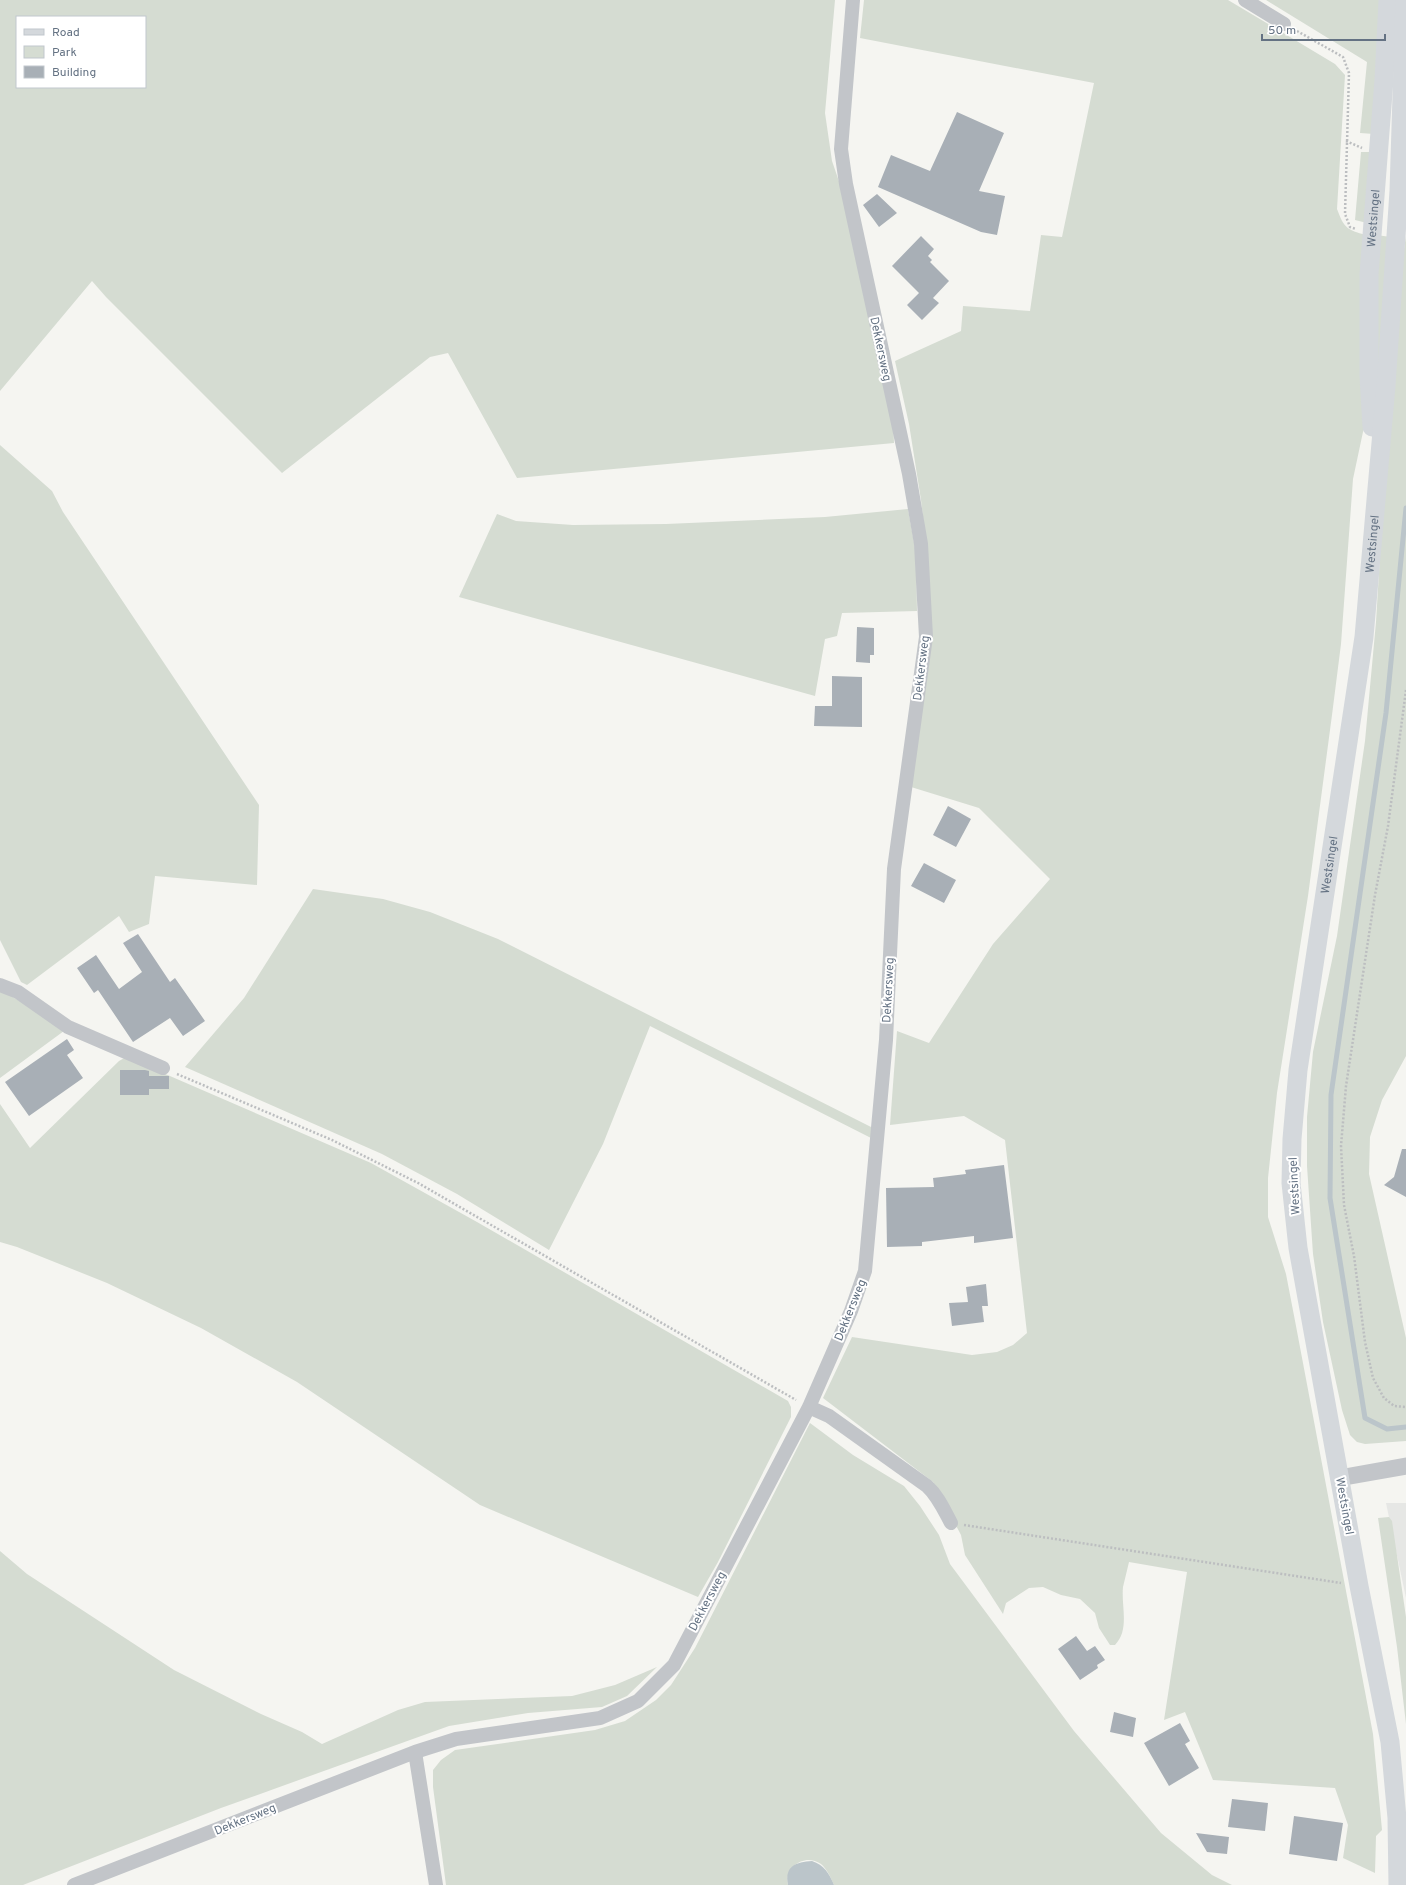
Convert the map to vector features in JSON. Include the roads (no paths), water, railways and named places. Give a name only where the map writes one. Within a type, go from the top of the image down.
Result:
[{"type":"main road","name":"Westsingel","points":[[1376,484],[1369,376],[1369,274],[1388,0]]},
{"type":"main road","name":"Westsingel","points":[[1398,1885],[1397,1818],[1390,1742],[1359,1586],[1298,1248],[1291,1183],[1292,1139],[1298,1070],[1364,636],[1402,191],[1405,0]]},
{"type":"street","name":"Dekkersweg","points":[[74,1885],[415,1752],[456,1739],[600,1718],[638,1701],[674,1665],[809,1407],[852,1311],[865,1271],[886,1040],[894,869],[926,636],[921,544],[908,474],[846,184],[841,149],[853,0]]},
{"type":"street","points":[[1244,0],[1284,24]]},
{"type":"street","points":[[1376,190],[1402,191]]},
{"type":"street","points":[[0,985],[18,992],[68,1027],[163,1068]]},
{"type":"street","points":[[809,1407],[829,1416],[927,1486],[934,1492],[951,1523]]},
{"type":"street","points":[[1339,1478],[1406,1466]]},
{"type":"street","points":[[415,1752],[436,1885]]},
{"type":"waterway","points":[[1406,508],[1386,713],[1331,1095],[1330,1198],[1365,1418],[1387,1429],[1406,1427]]}]
